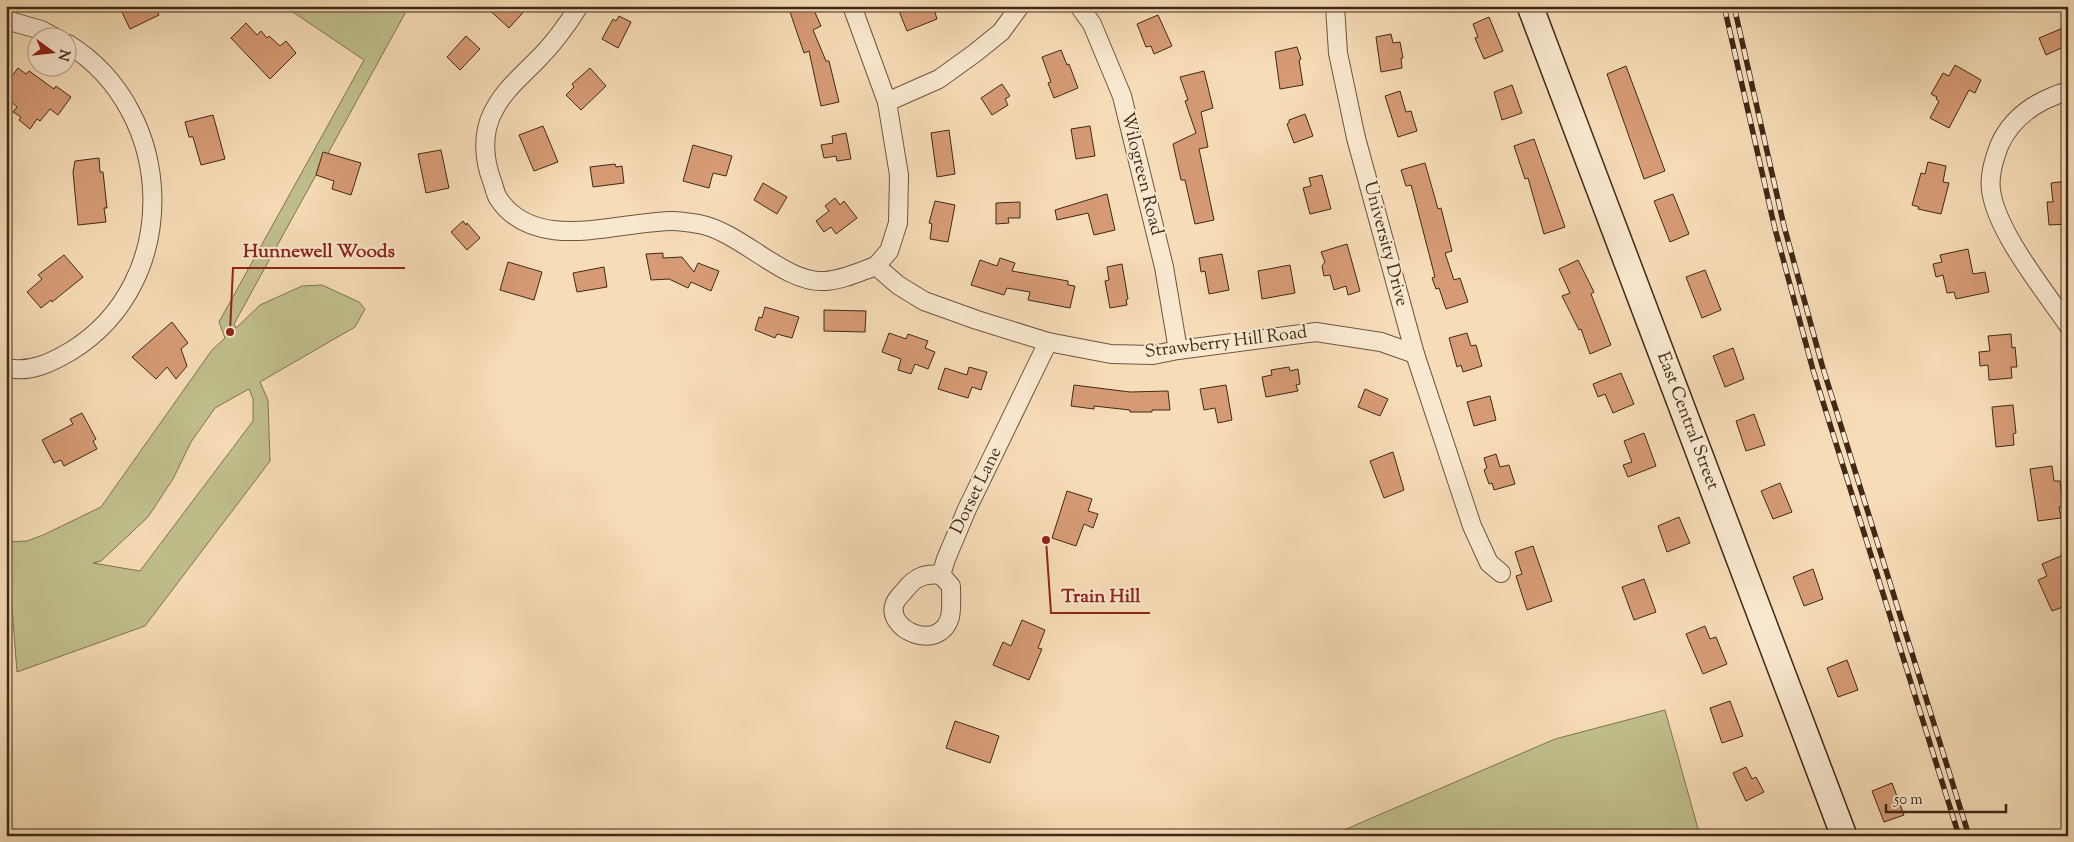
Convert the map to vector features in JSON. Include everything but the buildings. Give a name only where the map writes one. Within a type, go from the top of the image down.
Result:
[{"type":"main road","name":"East Central Street","points":[[1530,6],[1844,836]]},
{"type":"street","points":[[579,6],[563,32],[540,58],[510,85],[491,115],[484,140],[488,171],[498,198],[515,216],[534,226],[553,230],[578,231],[674,221],[701,225],[724,232],[783,268],[805,279],[824,282],[847,277],[876,266],[889,251],[898,223],[899,175],[887,102],[852,6]]},
{"type":"street","points":[[887,102],[939,79],[1001,32],[1020,6]]},
{"type":"street","name":"Wilogreen Road","points":[[1079,6],[1092,24],[1107,56],[1122,96],[1164,267],[1178,350]]},
{"type":"street","name":"University Drive","points":[[1336,6],[1338,53],[1356,138],[1415,354],[1472,526],[1489,563],[1501,573]]},
{"type":"street","points":[[6,20],[34,28]]},
{"type":"street","points":[[6,368],[26,369],[42,366],[78,346],[96,331],[116,308],[136,276],[149,236],[153,201],[151,172],[140,130],[123,98],[108,78],[78,52]]},
{"type":"street","points":[[2068,91],[2024,111],[2013,123],[2003,137],[1996,154],[1992,170],[1991,188],[1993,203],[2007,234],[2068,325]]},
{"type":"street","name":"Strawberry Hill Road","points":[[876,266],[898,285],[924,301],[976,320],[1048,342],[1111,354],[1153,355],[1316,332],[1381,342],[1415,354]]},
{"type":"street","name":"Dorset Lane","points":[[941,575],[967,509],[1048,342]]},
{"type":"street","points":[[928,574],[941,575],[950,586],[950,618],[941,631],[929,636],[917,636],[906,630],[895,615],[895,603],[913,580],[928,574]]},
{"type":"shaded area","points":[[284,6],[409,6],[234,324],[236,328],[260,305],[302,286],[322,285],[359,302],[365,309],[355,327],[260,382],[268,400],[270,461],[145,626],[17,672],[10,564],[6,562],[6,542],[27,541],[101,507],[212,350],[225,338],[219,322],[364,60]],"holes":[[[249,389],[253,399],[253,421],[140,571],[93,563],[101,561],[148,517],[173,479],[191,442],[215,408]]]},
{"type":"shaded area","points":[[1665,710],[1700,836],[1330,836],[1555,739]]},
{"type":"railway","points":[[1724,6],[1775,229],[1813,370],[1959,836]]},
{"type":"railway","points":[[1734,6],[1784,226],[1822,365],[1969,836]]},
{"type":"place","name":"Hunnewell Woods","points":[[230,332]]},
{"type":"place","name":"Train Hill","points":[[1046,540]]}]
